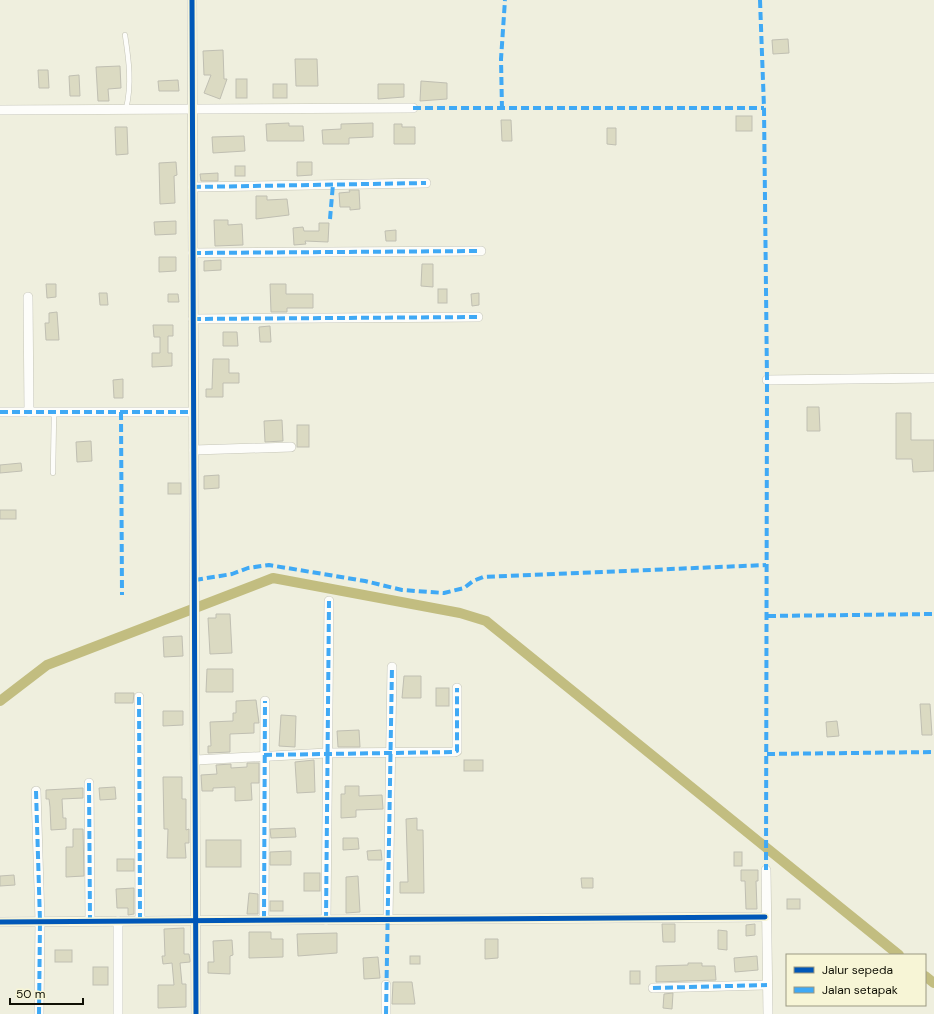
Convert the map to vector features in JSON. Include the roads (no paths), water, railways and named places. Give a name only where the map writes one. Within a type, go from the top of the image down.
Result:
[{"type":"street","points":[[192,0],[194,187],[193,319],[196,1014]]},
{"type":"street","points":[[0,110],[413,108]]},
{"type":"street","points":[[194,187],[426,183]]},
{"type":"street","points":[[193,253],[481,251]]},
{"type":"street","points":[[28,297],[29,412]]},
{"type":"street","points":[[193,319],[478,317]]},
{"type":"street","points":[[767,380],[934,378]]},
{"type":"street","points":[[0,412],[194,412]]},
{"type":"street","points":[[194,450],[291,447]]},
{"type":"street","points":[[326,920],[329,600]]},
{"type":"street","points":[[388,920],[392,667]]},
{"type":"street","points":[[196,760],[328,753],[440,753],[457,751],[457,688]]},
{"type":"street","points":[[139,697],[140,920]]},
{"type":"street","points":[[264,920],[265,701]]},
{"type":"street","points":[[89,784],[90,921]]},
{"type":"street","points":[[36,791],[40,922],[39,1014]]},
{"type":"street","points":[[766,870],[765,917],[768,1014]]},
{"type":"street","points":[[0,922],[765,917]]},
{"type":"street","points":[[118,921],[118,1014]]},
{"type":"street","points":[[386,985],[386,1014]]},
{"type":"street","points":[[653,988],[767,985]]},
{"type":"lane","points":[[125,35],[130,70],[130,92],[126,109]]},
{"type":"lane","points":[[53,473],[54,412]]},
{"type":"waterway","points":[[0,701],[47,665],[273,578],[460,613],[486,621],[898,954]]},
{"type":"waterway","points":[[926,977],[934,983]]}]
